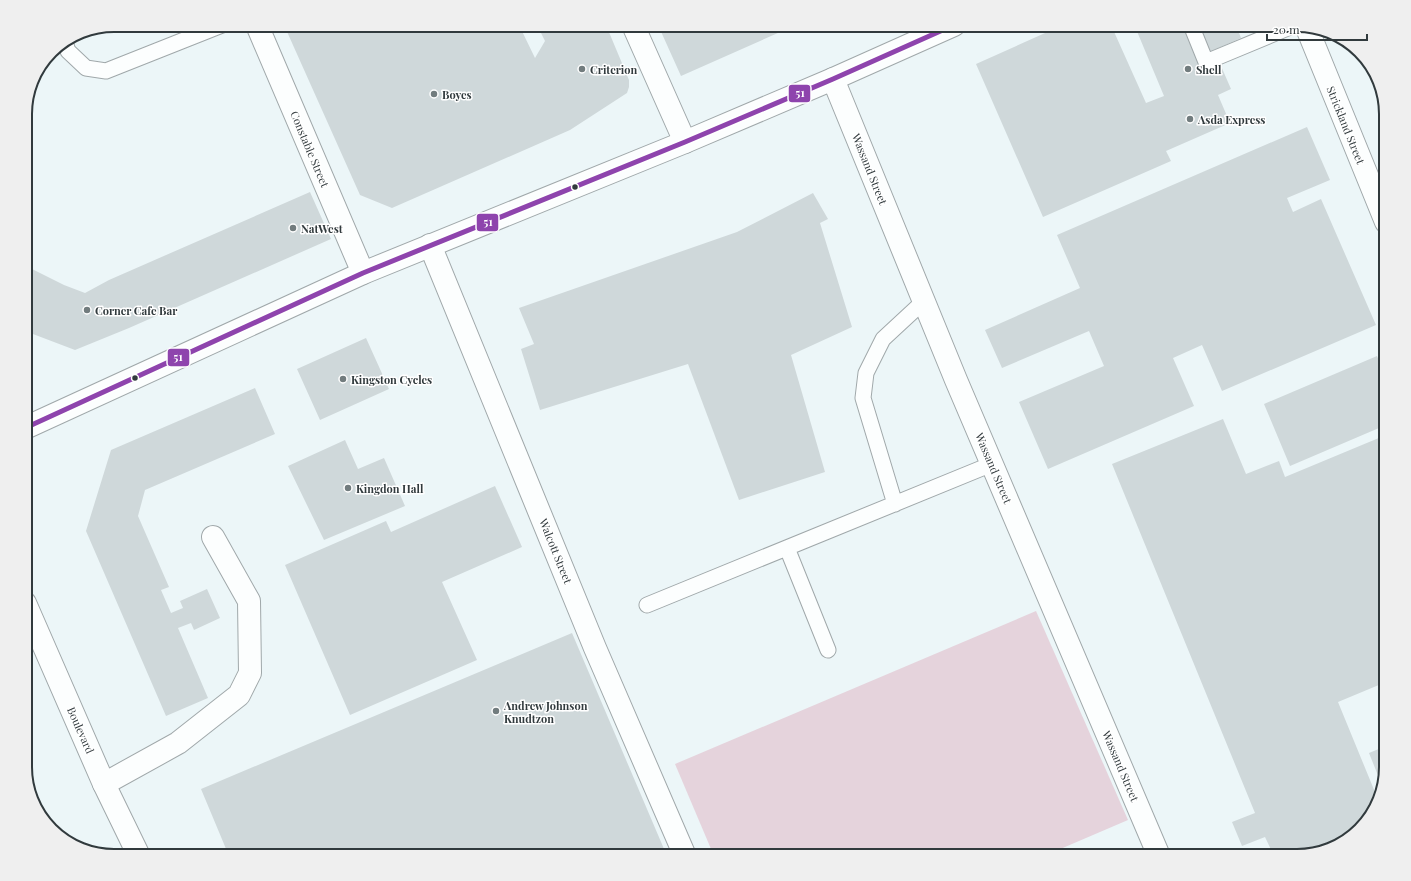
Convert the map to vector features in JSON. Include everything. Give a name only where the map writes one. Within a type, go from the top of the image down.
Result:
[{"type":"street","name":"Constable Street","points":[[260,32],[363,273]]},
{"type":"street","points":[[636,32],[685,142]]},
{"type":"street","points":[[32,425],[363,273],[685,142],[938,32]]},
{"type":"street","name":"Strickland Street","points":[[1309,33],[1379,205]]},
{"type":"street","name":"Wassand Street","points":[[833,79],[992,464],[1155,849]]},
{"type":"street","name":"Walcott Street","points":[[430,245],[595,648],[682,849]]},
{"type":"street","points":[[104,784],[178,743],[239,695],[250,673],[249,601],[213,537]]},
{"type":"street","name":"Boulevard","points":[[32,619],[104,784],[136,849]]},
{"type":"lane","points":[[67,47],[68,51],[86,68],[106,71],[204,32]]},
{"type":"lane","points":[[1194,32],[1206,62],[1278,32]]},
{"type":"lane","points":[[894,504],[863,398],[866,373],[883,339],[924,300]]},
{"type":"lane","points":[[647,605],[992,464]]},
{"type":"lane","points":[[787,548],[828,650]]},
{"type":"shaded area","points":[[1036,611],[1128,820],[1060,849],[711,849],[675,764]]},
{"type":"building","name":"Boyes","points":[[287,32],[522,32],[535,58],[545,41],[540,32],[609,32],[629,80],[627,93],[570,130],[392,208],[360,195]]},
{"type":"building","points":[[661,32],[780,32],[681,76]]},
{"type":"building","points":[[1047,32],[1114,32],[1146,103],[1164,96],[1137,32],[1239,32],[1241,38],[1214,50],[1231,89],[1218,95],[1230,123],[1166,151],[1171,161],[1043,217],[976,64]]},
{"type":"building","points":[[1307,127],[1330,180],[1287,198],[1293,212],[1321,199],[1376,325],[1222,391],[1202,345],[1173,358],[1194,406],[1048,469],[1019,402],[1104,366],[1089,331],[1002,368],[985,330],[1080,288],[1057,235]]},
{"type":"building","points":[[310,192],[331,239],[129,328],[75,350],[32,334],[32,269],[64,285],[85,293],[109,280]]},
{"type":"building","points":[[813,193],[828,219],[820,223],[852,327],[791,355],[825,472],[739,500],[688,364],[540,410],[521,349],[534,344],[519,308],[737,232]]},
{"type":"building","name":"Kingston Cycles","points":[[366,338],[389,389],[320,420],[297,369]]},
{"type":"building","points":[[1377,356],[1379,361],[1379,428],[1290,466],[1264,404]]},
{"type":"building","points":[[255,388],[275,434],[145,490],[138,516],[169,587],[161,590],[171,613],[183,608],[180,601],[207,589],[220,618],[194,630],[191,623],[178,628],[208,698],[166,716],[86,531],[111,450]]},
{"type":"building","points":[[1223,419],[1246,474],[1279,461],[1285,477],[1379,438],[1379,685],[1338,702],[1375,792],[1373,799],[1362,817],[1347,832],[1338,838],[1329,843],[1318,846],[1297,849],[1271,849],[1265,837],[1242,846],[1232,822],[1255,813],[1112,464]]},
{"type":"building","name":"Kingdon Hall","points":[[345,440],[358,469],[384,458],[405,506],[324,540],[288,466]]},
{"type":"building","points":[[495,486],[522,547],[442,582],[477,660],[350,715],[285,565],[386,521],[391,532]]},
{"type":"building","name":"Andrew Johnson Knudtzon","points":[[572,633],[664,849],[226,849],[201,789]]},
{"type":"building","points":[[1379,749],[1378,776],[1369,753]]},
{"type":"transit line","name":"51","points":[[32,425],[363,273],[685,142],[938,32]]},
{"type":"place","name":"Criterion","points":[[582,69]]},
{"type":"place","name":"Shell","points":[[1188,69]]},
{"type":"place","name":"Boyes","points":[[434,94]]},
{"type":"place","name":"Asda Express","points":[[1190,119]]},
{"type":"place","name":"NatWest","points":[[293,228]]},
{"type":"place","name":"Corner Cafe Bar","points":[[87,310]]},
{"type":"place","name":"Kingston Cycles","points":[[343,379]]},
{"type":"place","name":"Kingdon Hall","points":[[348,488]]},
{"type":"place","name":"Andrew Johnson Knudtzon","points":[[496,711]]}]
